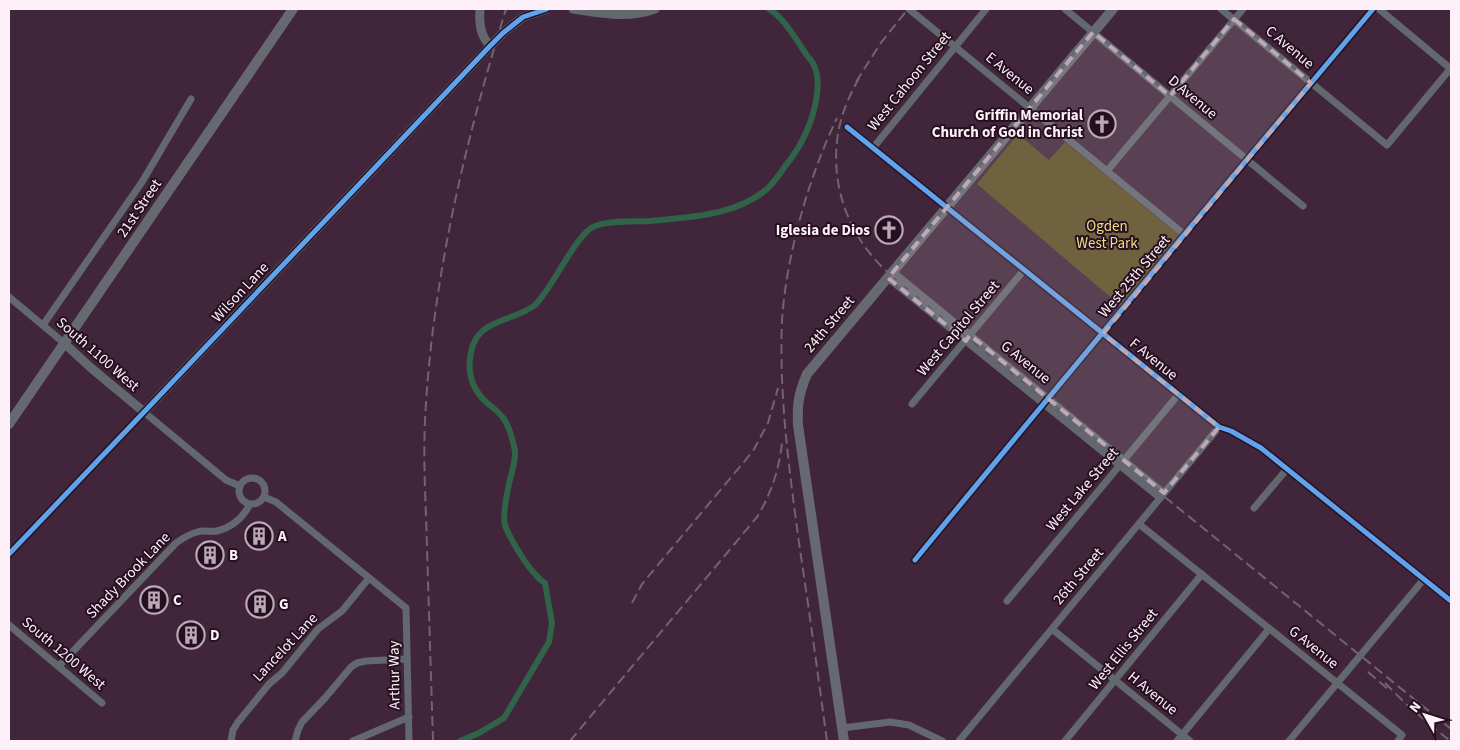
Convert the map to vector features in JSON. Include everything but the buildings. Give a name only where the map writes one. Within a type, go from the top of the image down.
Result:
[{"type":"main road","name":"21st Street","points":[[9,424],[293,9]]},
{"type":"main road","name":"24th Street","points":[[844,741],[800,443],[797,406],[800,392],[807,374],[1113,9]]},
{"type":"street","points":[[480,9],[480,28],[484,39],[490,46]]},
{"type":"street","name":"Wilson Lane","points":[[9,554],[490,46],[524,17],[547,9]]},
{"type":"street","points":[[573,9],[633,15],[655,9]]},
{"type":"street","name":"E Avenue","points":[[909,9],[1185,235]]},
{"type":"street","name":"West Cahoon Street","points":[[873,148],[986,9]]},
{"type":"street","name":"D Avenue","points":[[1065,9],[1304,206]]},
{"type":"street","name":"C Avenue","points":[[1221,9],[1387,145],[1451,69]]},
{"type":"street","points":[[1107,171],[1243,9]]},
{"type":"street","name":"West 25th Street","points":[[915,560],[1045,400],[1103,334],[1373,9]]},
{"type":"street","points":[[1379,9],[1451,69]]},
{"type":"street","points":[[43,325],[142,182],[191,99]]},
{"type":"street","name":"F Avenue","points":[[847,126],[1178,395],[1219,427],[1231,431],[1260,448],[1287,468],[1451,601]]},
{"type":"street","name":"West Capitol Street","points":[[912,404],[1024,270]]},
{"type":"street","name":"G Avenue","points":[[890,275],[1162,496]]},
{"type":"street","name":"South 1100 West","points":[[9,297],[226,480],[240,486]]},
{"type":"street","name":"West Lake Street","points":[[1006,601],[1178,395]]},
{"type":"street","name":"26th Street","points":[[958,741],[1219,427]]},
{"type":"street","points":[[1254,508],[1287,468]]},
{"type":"street","points":[[248,479],[258,480],[264,486],[264,497],[259,502],[250,504],[242,499],[239,491],[240,486],[248,479]]},
{"type":"street","points":[[264,497],[276,502],[369,578]]},
{"type":"street","name":"Shady Brook Lane","points":[[59,666],[176,543],[198,532],[227,528],[244,515],[250,504]]},
{"type":"street","name":"G Avenue","points":[[1139,524],[1337,683],[1400,738]]},
{"type":"street","name":"West Ellis Street","points":[[1066,741],[1202,574]]},
{"type":"street","name":"Arthur Way","points":[[369,578],[406,608],[409,741]]},
{"type":"street","name":"Lancelot Lane","points":[[234,741],[233,730],[268,684],[282,673],[318,629],[342,611],[369,578]]},
{"type":"street","points":[[1289,741],[1424,579]]},
{"type":"street","name":"South 1200 West","points":[[9,625],[102,702]]},
{"type":"street","name":"H Avenue","points":[[1052,628],[1190,741]]},
{"type":"street","points":[[1177,741],[1269,628]]},
{"type":"street","points":[[296,741],[302,722],[351,667],[366,661],[407,659]]},
{"type":"street","points":[[353,741],[408,717]]},
{"type":"street","points":[[842,728],[890,722],[909,725],[942,741]]},
{"type":"highlighted area","points":[[1234,19],[1311,83],[1103,334],[1219,427],[1164,493],[970,335],[966,341],[888,278],[1093,32],[1170,96]]},
{"type":"green space","name":"Ogden West Park","points":[[1018,134],[1049,160],[1065,142],[1179,235],[1121,306],[977,184]]},
{"type":"waterway","points":[[460,741],[479,733],[504,718],[549,642],[552,623],[545,583],[523,559],[505,525],[505,505],[515,451],[510,430],[504,419],[480,396],[473,383],[470,368],[473,345],[484,330],[535,305],[580,239],[595,226],[615,222],[650,221],[712,214],[742,204],[756,197],[771,185],[791,158],[805,134],[812,118],[818,84],[813,62],[785,23],[769,9]]},
{"type":"railway","points":[[433,741],[424,468],[429,368],[435,315],[453,212],[477,110],[506,9]]},
{"type":"railway","points":[[856,82],[880,44],[908,9]]},
{"type":"railway","points":[[859,78],[841,120],[836,162],[838,184],[851,224],[875,260],[891,275],[1451,729]]},
{"type":"railway","points":[[827,741],[788,460],[783,405],[781,349],[784,296],[794,243],[808,191],[837,118]]},
{"type":"railway","points":[[632,603],[642,584],[753,451],[768,423],[778,388]]},
{"type":"railway","points":[[570,741],[757,517],[774,482],[782,443]]},
{"type":"railway","points":[[1368,672],[1389,690]]},
{"type":"railway","points":[[1385,683],[1407,705],[1450,741]]},
{"type":"cycle path","points":[[9,554],[490,46],[523,17],[547,9]]},
{"type":"cycle path","points":[[915,560],[1373,9]]},
{"type":"cycle path","points":[[847,127],[1219,427],[1231,431],[1261,448],[1451,601]]},
{"type":"place","name":"Griffin Memorial Church of God in Christ","points":[[1102,124]]},
{"type":"place","name":"Iglesia de Dios","points":[[889,230]]},
{"type":"place","name":"A","points":[[259,536]]},
{"type":"place","name":"B","points":[[210,555]]},
{"type":"place","name":"C","points":[[154,600]]},
{"type":"place","name":"G","points":[[260,604]]},
{"type":"place","name":"D","points":[[191,635]]}]
